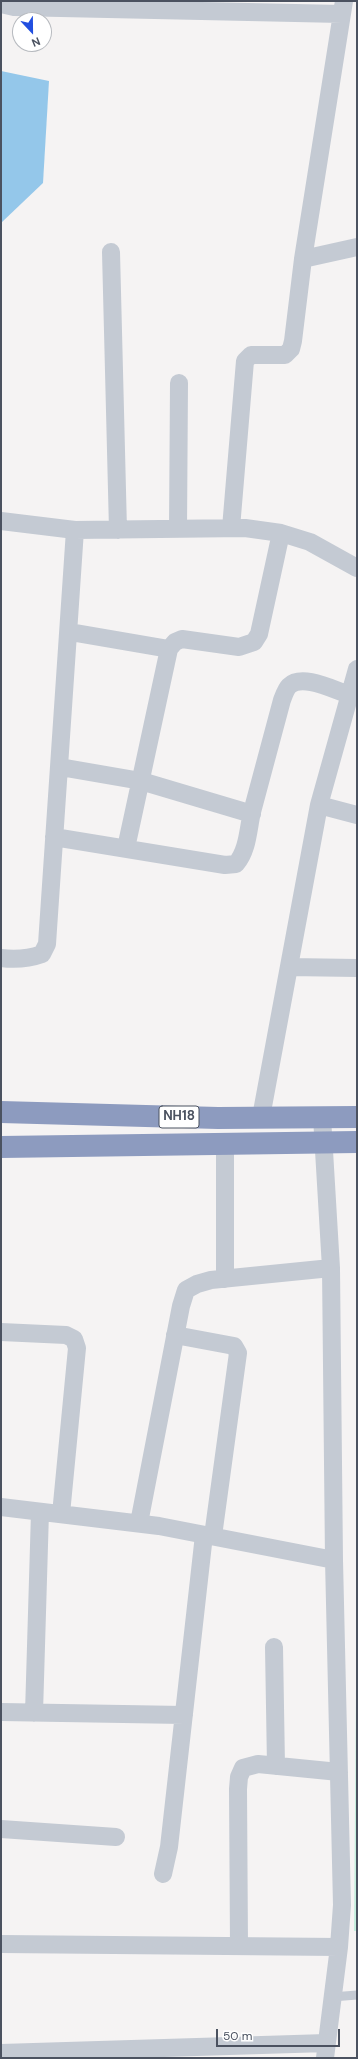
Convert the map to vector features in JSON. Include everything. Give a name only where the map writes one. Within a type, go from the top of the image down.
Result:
[{"type":"highway","name":"NH18","points":[[1,1112],[261,1117],[357,1116]]},
{"type":"highway","name":"NH18","points":[[1,1147],[357,1142]]},
{"type":"street","points":[[1,4],[14,7],[91,5],[343,8],[303,259],[291,349],[285,356],[251,355],[246,362],[231,528]]},
{"type":"street","points":[[303,259],[357,247]]},
{"type":"street","points":[[111,252],[118,530]]},
{"type":"street","points":[[178,529],[179,383]]},
{"type":"street","points":[[1,521],[36,527],[75,530],[245,528],[281,533],[310,542],[357,568]]},
{"type":"street","points":[[1,958],[17,960],[31,958],[42,954],[47,944],[70,632],[75,530]]},
{"type":"street","points":[[126,848],[169,648],[175,642],[182,639],[239,647],[254,642],[259,634],[281,533]]},
{"type":"street","points":[[70,632],[169,648]]},
{"type":"street","points":[[261,1117],[319,805],[357,669]]},
{"type":"street","points":[[54,837],[225,865],[236,864],[242,857],[282,700],[288,686],[296,680],[305,680],[350,695]]},
{"type":"street","points":[[60,767],[141,781],[252,814]]},
{"type":"street","points":[[319,805],[357,815]]},
{"type":"street","points":[[289,967],[357,968]]},
{"type":"street","points":[[1,2053],[326,2051],[339,1947],[342,1905],[334,1560],[330,1268],[322,1117]]},
{"type":"street","points":[[225,1145],[225,1279]]},
{"type":"street","points":[[139,1523],[175,1335],[186,1290],[197,1284],[225,1279],[330,1268]]},
{"type":"street","points":[[1,1332],[66,1335],[74,1339],[77,1348],[61,1514]]},
{"type":"street","points":[[163,1874],[169,1847],[184,1715],[209,1536],[238,1353],[234,1346],[224,1343],[175,1335]]},
{"type":"street","points":[[1,1507],[139,1523],[334,1560]]},
{"type":"street","points":[[34,1713],[40,1512]]},
{"type":"street","points":[[274,1647],[276,1766]]},
{"type":"street","points":[[1,1712],[184,1715]]},
{"type":"street","points":[[239,1946],[239,1777],[243,1768],[258,1764],[339,1772]]},
{"type":"street","points":[[1,1830],[116,1837]]},
{"type":"street","points":[[1,1944],[339,1947]]},
{"type":"lane","points":[[332,1997],[357,1994]]},
{"type":"green space","points":[[357,1565],[357,1931],[354,1931]]},
{"type":"water","points":[[1,71],[49,81],[43,183],[1,223]]}]
